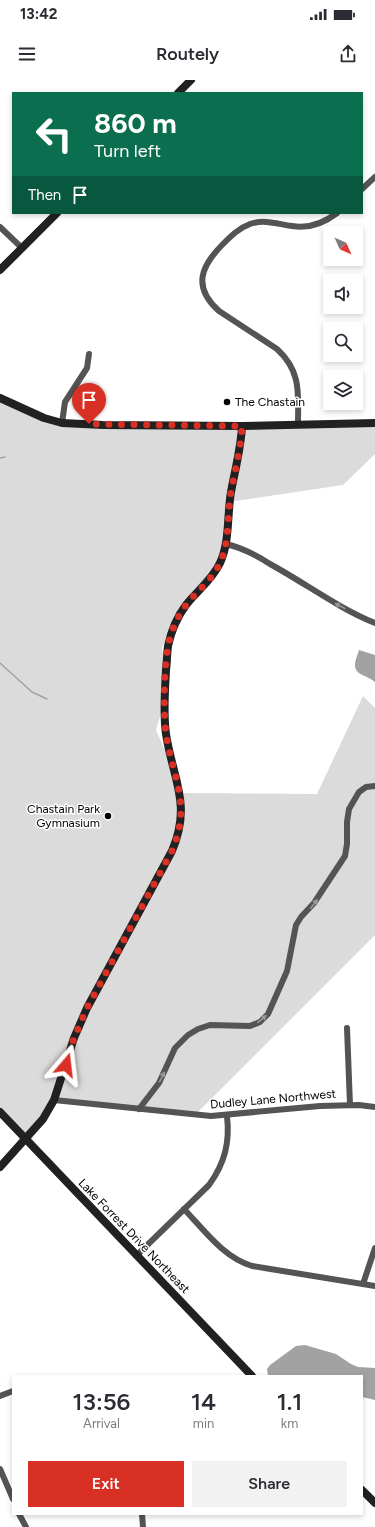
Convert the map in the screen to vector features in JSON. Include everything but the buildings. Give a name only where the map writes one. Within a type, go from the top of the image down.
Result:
[{"type":"street","points":[[179,92],[191,80]]},
{"type":"street","points":[[363,188],[375,177]]},
{"type":"street","points":[[0,270],[56,214]]},
{"type":"street","points":[[298,426],[298,385],[291,365],[285,356],[277,349],[219,311],[211,304],[205,295],[203,274],[206,264],[212,255],[234,234],[250,224],[268,222],[292,226],[311,226],[324,221],[335,214]]},
{"type":"street","points":[[0,227],[22,248]]},
{"type":"street","points":[[62,423],[65,402],[88,368],[89,354]]},
{"type":"street","points":[[0,398],[44,418],[62,423],[103,425],[298,426],[375,423]]},
{"type":"street","points":[[0,1167],[43,1119],[54,1100],[74,1038],[87,1008],[178,838],[181,800],[168,747],[164,716],[164,694],[168,647],[178,618],[186,605],[216,571],[222,558],[226,544],[231,493],[242,426]]},
{"type":"street","points":[[226,544],[244,549],[292,576],[334,603],[375,623]]},
{"type":"street","points":[[139,1109],[159,1083],[175,1048],[188,1034],[210,1025],[250,1026],[260,1022],[268,1014],[287,971],[296,925],[301,917],[314,904],[344,856],[348,844],[346,822],[349,809],[359,792],[366,787],[375,786]]},
{"type":"street","points":[[347,1028],[350,1105]]},
{"type":"street","name":"Dudley Lane Northwest","points":[[54,1100],[195,1115],[227,1116],[320,1106],[350,1105],[375,1107]]},
{"type":"street","name":"Lake Forrest Drive Northeast","points":[[0,1112],[251,1375]]},
{"type":"street","points":[[136,1256],[209,1185],[221,1166],[228,1142],[227,1116]]},
{"type":"street","points":[[184,1209],[224,1251],[243,1264],[375,1286]]},
{"type":"street","points":[[363,1284],[375,1248]]},
{"type":"street","points":[[0,1396],[12,1391]]},
{"type":"street","points":[[0,1469],[12,1498]]},
{"type":"street","points":[[363,1491],[375,1503]]},
{"type":"street","points":[[20,1515],[26,1527]]},
{"type":"street","points":[[142,1515],[143,1527]]},
{"type":"shaded area","points":[[0,399],[60,419],[111,428],[375,421],[375,454],[343,485],[229,502],[223,544],[215,569],[179,614],[162,648],[168,688],[156,730],[179,783],[181,793],[317,794],[363,696],[375,708],[375,935],[194,1116],[55,1099],[30,1141],[0,1110]]},
{"type":"shaded area","points":[[359,650],[375,655],[375,682],[360,674],[355,668]]},
{"type":"shaded area","points":[[305,1345],[336,1354],[358,1367],[375,1368],[375,1400],[363,1397],[363,1375],[268,1375],[267,1369],[270,1365],[296,1346]]},
{"type":"waterway","points":[[0,458],[5,457]]},
{"type":"waterway","points":[[0,663],[32,692],[47,699]]},
{"type":"place","name":"The Chastain","points":[[227,402]]},
{"type":"place","name":"Chastain Park Gymnasium","points":[[108,816]]},
{"type":"route","points":[[66,1065],[80,1022],[94,992],[178,838],[182,810],[181,800],[168,747],[164,716],[164,694],[168,647],[172,632],[186,605],[201,590],[220,564],[226,544],[231,493],[242,435],[242,426],[89,424]]}]
